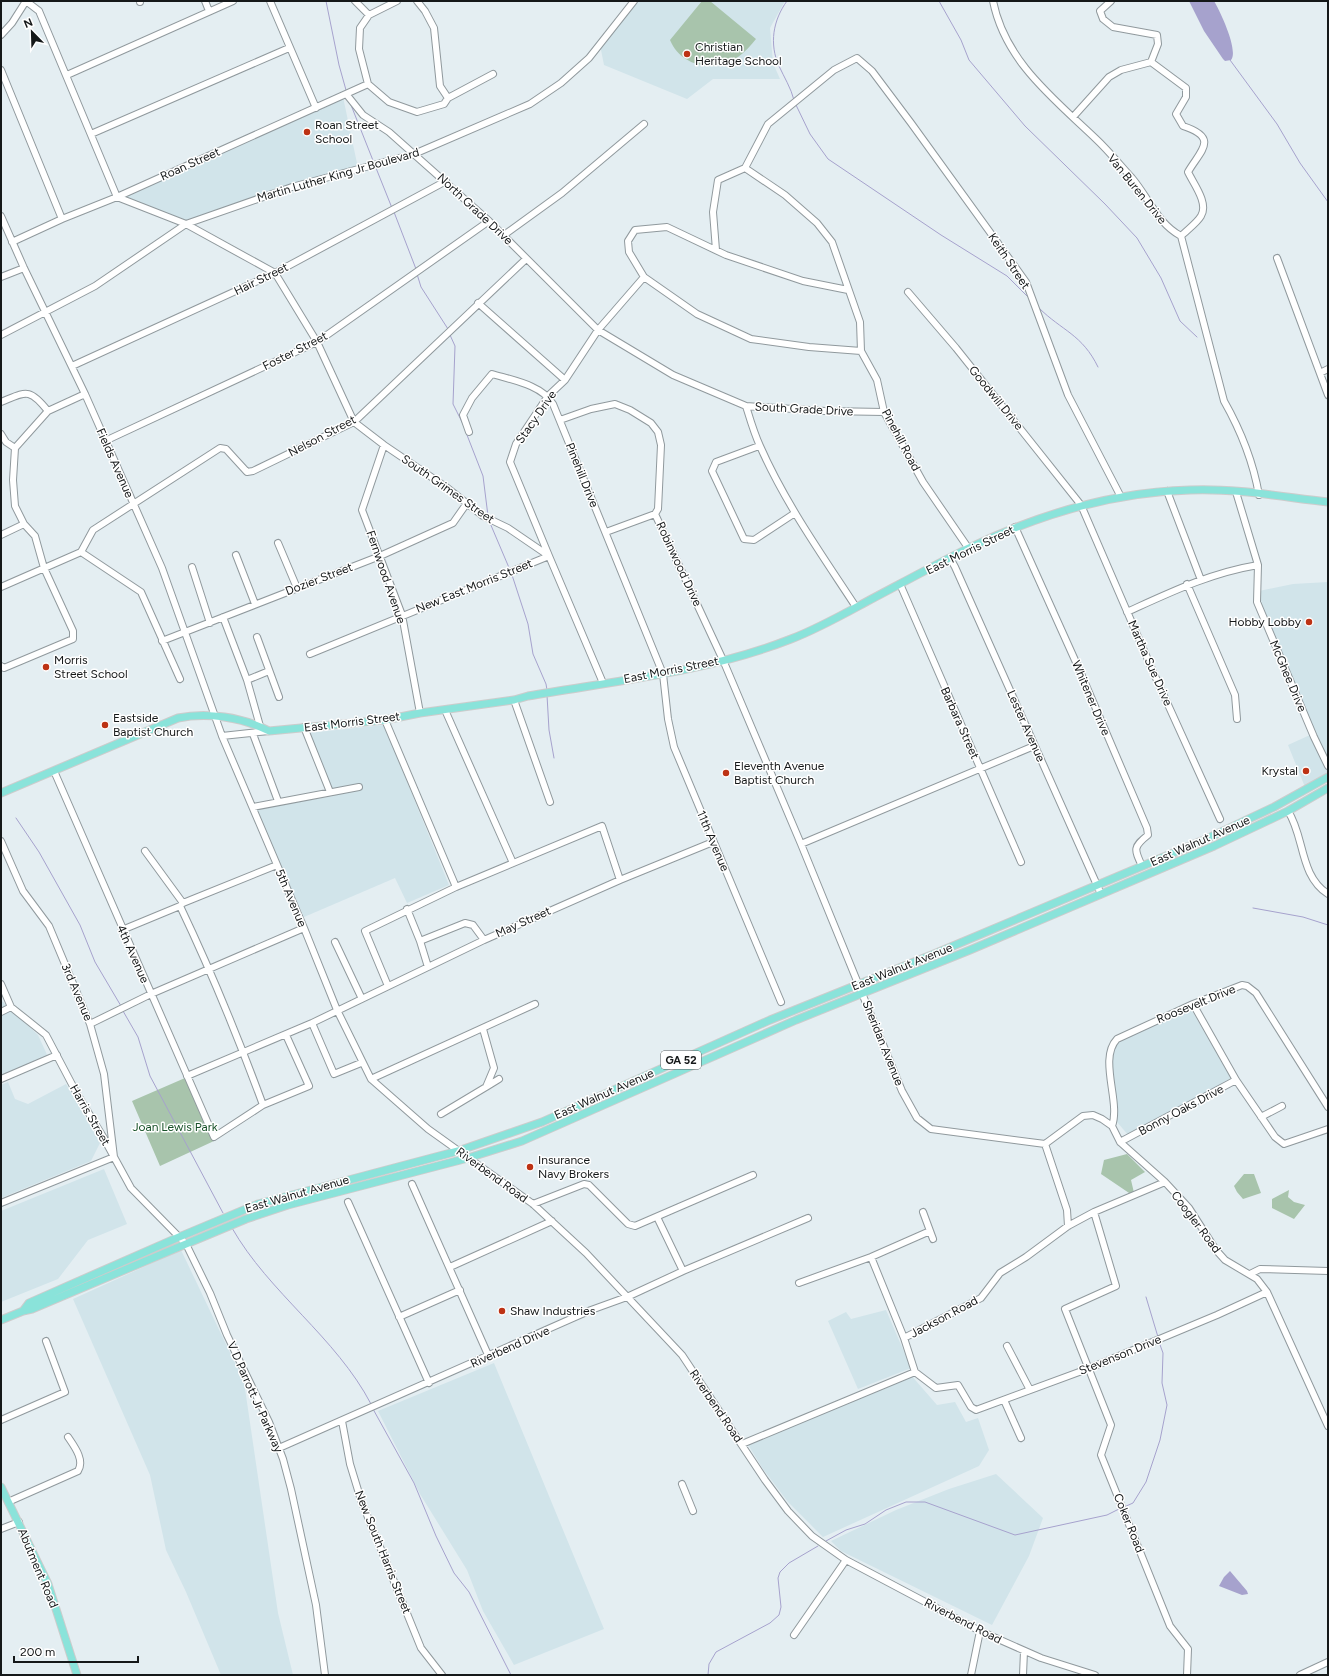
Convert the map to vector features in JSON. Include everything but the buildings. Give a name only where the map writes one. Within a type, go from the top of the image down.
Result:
[{"type":"main road","name":"East Morris Street","points":[[269,731],[384,720],[420,713],[514,700],[603,683],[663,674],[723,660],[791,639],[950,558],[1015,527],[1081,505],[1121,497],[1167,491],[1202,490],[1236,492],[1328,502]]},
{"type":"main road","points":[[1,793],[178,718],[190,716],[214,716],[260,726],[269,731]]},
{"type":"main road","name":"East Walnut Avenue","points":[[23,1311],[29,1302],[230,1215],[281,1197],[458,1151],[542,1122],[706,1048],[1097,886],[1240,824],[1328,777]]},
{"type":"main road","name":"East Walnut Avenue","points":[[1,1320],[32,1309],[246,1219],[288,1205],[468,1158],[522,1140],[710,1057],[1237,836],[1288,811],[1328,788]]},
{"type":"main road","points":[[706,1048],[710,1057]]},
{"type":"main road","name":"Abutment Road","points":[[1,1487],[48,1584],[77,1675]]},
{"type":"street","points":[[1,35],[12,23],[26,1],[39,11],[117,197],[186,224],[275,273],[317,342],[354,422]]},
{"type":"street","points":[[205,1],[209,11]]},
{"type":"street","points":[[67,75],[233,1]]},
{"type":"street","points":[[270,1],[316,108]]},
{"type":"street","points":[[354,1],[369,15]]},
{"type":"street","points":[[397,1],[369,15],[360,28],[359,49],[368,84],[389,102],[417,112],[444,104],[448,98],[493,74]]},
{"type":"street","points":[[417,1],[425,11],[434,28],[440,86],[448,98]]},
{"type":"street","name":"Martin Luther King Jr Boulevard","points":[[1,335],[95,286],[186,224],[312,180],[414,154],[509,114],[545,95],[589,58],[634,1]]},
{"type":"street","name":"Van Buren Drive","points":[[993,1],[1002,30],[1014,53],[1026,70],[1050,97],[1096,139],[1134,180],[1160,220],[1173,232],[1181,236]]},
{"type":"street","points":[[1111,1],[1100,11],[1103,19],[1113,27],[1157,35],[1158,44],[1151,62]]},
{"type":"street","points":[[91,134],[289,48]]},
{"type":"street","name":"Keith Street","points":[[745,168],[768,124],[834,70],[857,58],[872,71],[1026,282],[1068,395],[1121,497]]},
{"type":"street","points":[[1073,117],[1109,77],[1121,70],[1151,62]]},
{"type":"street","points":[[1151,62],[1186,88],[1186,97],[1176,114],[1184,126],[1202,136],[1205,145],[1202,154],[1188,172],[1201,199],[1203,208],[1202,216],[1181,236],[1224,401],[1237,425],[1250,456],[1259,495]]},
{"type":"street","points":[[1,70],[62,219]]},
{"type":"street","name":"Roan Street","points":[[12,242],[347,95],[368,84]]},
{"type":"street","name":"North Grade Drive","points":[[347,95],[363,115],[389,132],[446,181],[504,235],[526,259],[598,330]]},
{"type":"street","points":[[504,235],[562,193],[644,124]]},
{"type":"street","points":[[716,250],[713,212],[718,180],[745,168]]},
{"type":"street","name":"Pinehill Road","points":[[745,168],[785,195],[818,223],[832,242],[860,322],[862,351],[877,380],[884,412],[923,482],[969,549]]},
{"type":"street","name":"Hair Street","points":[[72,366],[275,273],[446,181]]},
{"type":"street","name":"Fields Avenue","points":[[1,216],[2,223],[85,394],[166,577],[184,633],[214,716]]},
{"type":"street","name":"Foster Street","points":[[105,441],[317,342],[489,221]]},
{"type":"street","points":[[848,290],[803,281],[726,255],[667,227],[635,230],[628,241],[629,252],[644,277],[697,314],[752,339],[809,347],[862,351]]},
{"type":"street","points":[[1277,258],[1328,395]]},
{"type":"street","name":"Nelson Street","points":[[133,504],[220,448],[226,449],[247,472],[253,471],[354,422],[526,259]]},
{"type":"street","points":[[1,277],[24,268]]},
{"type":"street","name":"Stacy Drive","points":[[549,556],[510,462],[516,444],[548,396],[565,380],[598,330],[644,277]]},
{"type":"street","name":"Goodwill Drive","points":[[908,292],[956,348],[1081,505]]},
{"type":"street","points":[[478,303],[565,380]]},
{"type":"street","name":"South Grade Drive","points":[[598,330],[673,375],[746,406],[825,411],[884,412]]},
{"type":"street","points":[[1320,373],[1328,369]]},
{"type":"street","points":[[469,432],[463,415],[472,398],[492,374],[527,385],[548,396]]},
{"type":"street","points":[[1,402],[19,393],[25,394],[36,399],[48,411]]},
{"type":"street","points":[[1,666],[4,668],[73,639],[73,631],[44,568],[35,536],[24,524],[15,506],[13,480],[15,448],[48,411],[85,394]]},
{"type":"street","name":"Pinehill Drive","points":[[548,396],[560,420],[663,674]]},
{"type":"street","name":"Robinwood Drive","points":[[560,420],[591,409],[616,404],[630,410],[655,427],[660,438],[662,456],[658,508],[655,514],[723,660]]},
{"type":"street","points":[[746,406],[759,446],[796,513],[856,607]]},
{"type":"street","name":"South Grimes Street","points":[[354,422],[384,445],[446,487],[483,516],[508,528],[549,556]]},
{"type":"street","points":[[1,434],[6,442],[15,448]]},
{"type":"street","name":"Fernwood Avenue","points":[[384,445],[362,510],[402,615],[420,713]]},
{"type":"street","points":[[759,446],[716,462],[712,471],[744,539],[754,540],[796,513]]},
{"type":"street","points":[[1167,491],[1201,580]]},
{"type":"street","name":"McGhee Drive","points":[[1236,492],[1258,565],[1257,602],[1328,766]]},
{"type":"street","name":"Dozier Street","points":[[162,641],[380,556],[453,523],[466,503]]},
{"type":"street","points":[[1,587],[81,552],[93,530],[133,504]]},
{"type":"street","name":"Martha Sue Drive","points":[[1081,505],[1220,820]]},
{"type":"street","points":[[606,532],[655,514]]},
{"type":"street","points":[[1,535],[24,524]]},
{"type":"street","name":"Whitener Drive","points":[[1015,527],[1079,669],[1147,828],[1148,835],[1136,847],[1135,851],[1142,866]]},
{"type":"street","points":[[278,543],[297,588]]},
{"type":"street","points":[[81,552],[141,592],[180,679]]},
{"type":"street","points":[[236,555],[255,604]]},
{"type":"street","points":[[549,556],[603,683]]},
{"type":"street","name":"New East Morris Street","points":[[310,654],[549,556]]},
{"type":"street","name":"Lester Avenue","points":[[950,558],[1101,894]]},
{"type":"street","points":[[1127,612],[1187,584],[1230,570],[1258,565]]},
{"type":"street","points":[[192,567],[210,623]]},
{"type":"street","name":"Barbara Street","points":[[900,584],[1021,862]]},
{"type":"street","points":[[1187,584],[1234,695],[1237,719]]},
{"type":"street","points":[[223,617],[248,680],[260,726]]},
{"type":"street","points":[[257,637],[279,697]]},
{"type":"street","name":"Sheridan Avenue","points":[[723,660],[860,984],[902,1091],[917,1118],[931,1129],[1045,1144]]},
{"type":"street","points":[[248,680],[269,671]]},
{"type":"street","name":"11th Avenue","points":[[663,674],[668,719],[674,747],[781,1002]]},
{"type":"street","points":[[514,700],[550,802]]},
{"type":"street","points":[[445,710],[513,863]]},
{"type":"street","name":"5th Avenue","points":[[214,716],[304,928],[337,1010],[361,1063],[371,1079]]},
{"type":"street","points":[[384,720],[456,887]]},
{"type":"street","points":[[304,727],[330,792]]},
{"type":"street","points":[[222,736],[253,734],[269,731]]},
{"type":"street","points":[[253,734],[278,801]]},
{"type":"street","points":[[801,844],[1034,746]]},
{"type":"street","name":"4th Avenue","points":[[54,771],[122,930],[214,1137],[263,1105]]},
{"type":"street","points":[[253,807],[278,801],[359,787]]},
{"type":"street","points":[[1288,811],[1294,821],[1309,873],[1320,889],[1328,894]]},
{"type":"street","points":[[388,986],[365,931],[406,909],[602,826],[620,880]]},
{"type":"street","name":"3rd Avenue","points":[[1,841],[23,891],[49,926],[90,1024],[104,1074],[114,1157]]},
{"type":"street","name":"May Street","points":[[187,1076],[243,1051],[286,1035],[484,940],[620,880],[713,842]]},
{"type":"street","points":[[145,851],[181,904],[210,969],[263,1105],[309,1086],[286,1035]]},
{"type":"street","points":[[122,930],[277,865]]},
{"type":"street","points":[[406,909],[420,941],[428,967]]},
{"type":"street","points":[[420,941],[466,923],[473,925],[484,940]]},
{"type":"street","points":[[90,1024],[151,994],[304,928]]},
{"type":"street","points":[[335,942],[362,999]]},
{"type":"street","name":"Harris Street","points":[[1,984],[11,1007],[46,1034],[76,1092],[131,1188],[186,1244]]},
{"type":"street","name":"Roosevelt Drive","points":[[1112,1126],[1116,1116],[1110,1072],[1111,1050],[1113,1043],[1117,1039],[1193,1004],[1242,985],[1252,989],[1328,1107]]},
{"type":"street","points":[[371,1079],[534,1004]]},
{"type":"street","points":[[1193,1004],[1236,1080]]},
{"type":"street","points":[[1,1012],[11,1007]]},
{"type":"street","points":[[312,1023],[334,1074],[361,1063]]},
{"type":"street","points":[[483,1028],[494,1068],[499,1079]]},
{"type":"street","points":[[1,1079],[57,1055]]},
{"type":"street","points":[[486,1086],[494,1068]]},
{"type":"street","points":[[490,1076],[499,1079]]},
{"type":"street","name":"Riverbend Road","points":[[371,1079],[428,1128],[532,1204],[586,1253],[682,1355],[765,1480],[788,1511],[812,1536],[846,1560],[980,1631],[1024,1651],[1095,1675]]},
{"type":"street","points":[[441,1114],[499,1079]]},
{"type":"street","name":"Bonny Oaks Drive","points":[[1120,1142],[1236,1080],[1275,1137],[1284,1144],[1328,1129]]},
{"type":"street","points":[[1261,1117],[1282,1106]]},
{"type":"street","points":[[1068,1226],[1045,1144],[1084,1116],[1093,1115],[1102,1118],[1112,1126]]},
{"type":"street","name":"Coogler Road","points":[[1112,1126],[1120,1142],[1165,1182],[1189,1208],[1216,1250],[1225,1260],[1257,1279],[1267,1292],[1328,1426]]},
{"type":"street","points":[[1,1203],[114,1157]]},
{"type":"street","points":[[532,1204],[584,1184],[589,1185],[631,1226],[657,1217],[753,1175]]},
{"type":"street","points":[[1094,1212],[1165,1182]]},
{"type":"street","points":[[412,1184],[489,1357]]},
{"type":"street","points":[[348,1202],[429,1383]]},
{"type":"street","points":[[923,1212],[933,1239]]},
{"type":"street","name":"Jackson Road","points":[[915,1372],[904,1338],[981,1298],[1000,1273],[1026,1257],[1068,1226],[1094,1212]]},
{"type":"street","name":"Coker Road","points":[[1094,1212],[1116,1286],[1065,1309],[1090,1368],[1111,1425],[1101,1455],[1170,1626],[1188,1649],[1187,1675]]},
{"type":"street","points":[[657,1217],[683,1271]]},
{"type":"street","name":"Riverbend Drive","points":[[280,1448],[489,1357],[585,1313],[627,1297],[683,1271],[808,1218]]},
{"type":"street","points":[[450,1267],[552,1221]]},
{"type":"street","points":[[799,1283],[871,1257],[930,1231]]},
{"type":"street","name":"V D Parrott Jr Parkway","points":[[186,1244],[210,1293],[227,1335],[280,1448],[291,1489],[316,1606],[325,1675]]},
{"type":"street","points":[[871,1257],[904,1338]]},
{"type":"street","points":[[1250,1274],[1260,1269],[1328,1271]]},
{"type":"street","points":[[399,1316],[460,1290]]},
{"type":"street","name":"Stevenson Drive","points":[[915,1372],[936,1388],[958,1385],[971,1407],[976,1410],[982,1409],[1090,1368],[1217,1315],[1267,1292]]},
{"type":"street","points":[[1,1420],[65,1392],[46,1341]]},
{"type":"street","points":[[1007,1346],[1030,1390]]},
{"type":"street","points":[[742,1444],[915,1372]]},
{"type":"street","points":[[1004,1400],[1021,1438]]},
{"type":"street","name":"New South Harris Street","points":[[342,1421],[350,1464],[361,1500],[422,1648],[442,1675]]},
{"type":"street","points":[[8,1502],[78,1471],[81,1461],[74,1445],[68,1437]]},
{"type":"street","points":[[682,1484],[693,1511]]},
{"type":"street","points":[[1,1529],[19,1522]]},
{"type":"street","points":[[794,1635],[846,1560]]},
{"type":"street","points":[[971,1675],[980,1631]]},
{"type":"street","points":[[1023,1675],[1024,1651]]},
{"type":"street","points":[[1300,1675],[1328,1662]]},
{"type":"shaded area","name":"Christian Heritage School","points":[[634,1],[785,1],[770,28],[773,63],[780,79],[713,79],[687,99],[604,65],[600,45]]},
{"type":"shaded area","points":[[1189,1],[1214,1],[1231,40],[1233,55],[1231,60],[1225,61],[1223,59],[1204,31]]},
{"type":"shaded area","name":"Roan Street School","points":[[343,97],[358,168],[186,224],[117,197]]},
{"type":"shaded area","points":[[1328,582],[1328,774],[1305,787],[1288,745],[1310,735],[1313,728],[1262,605],[1259,591],[1293,584]]},
{"type":"shaded area","points":[[384,725],[449,885],[407,903],[395,878],[304,917],[255,809],[334,796],[308,733]]},
{"type":"shaded area","points":[[1,1000],[38,1035],[49,1059],[1,1078]]},
{"type":"shaded area","points":[[1191,1009],[1231,1078],[1129,1136],[1117,1122],[1111,1054],[1117,1042]]},
{"type":"shaded area","points":[[8,1082],[15,1099],[28,1104],[66,1084],[100,1143],[91,1161],[1,1198],[1,1085]]},
{"type":"shaded area","points":[[104,1169],[127,1224],[88,1240],[58,1279],[1,1302],[1,1211]]},
{"type":"shaded area","points":[[181,1250],[244,1382],[278,1613],[293,1675],[221,1675],[186,1592],[166,1550],[150,1475],[73,1299]]},
{"type":"shaded area","points":[[886,1310],[911,1368],[858,1389],[828,1321],[846,1312],[851,1319]]},
{"type":"shaded area","points":[[494,1363],[604,1629],[514,1665],[483,1611],[467,1570],[420,1494],[378,1411]]},
{"type":"shaded area","points":[[910,1374],[937,1405],[955,1402],[966,1422],[978,1418],[989,1450],[979,1466],[823,1537],[788,1502],[763,1469],[747,1443]]},
{"type":"shaded area","points":[[996,1474],[1043,1518],[1029,1556],[992,1625],[841,1551],[831,1541],[896,1510],[949,1489]]},
{"type":"shaded area","points":[[1230,1571],[1248,1594],[1242,1595],[1219,1586],[1224,1577]]},
{"type":"green space","points":[[702,1],[710,1],[756,39],[741,55],[729,62],[719,65],[700,65],[682,56],[675,49],[670,40]]},
{"type":"green space","name":"Joan Lewis Park","points":[[185,1078],[214,1141],[160,1166],[132,1101]]},
{"type":"green space","points":[[1127,1154],[1145,1172],[1131,1180],[1135,1197],[1101,1174],[1104,1160]]},
{"type":"green space","points":[[1244,1174],[1254,1174],[1261,1193],[1243,1199],[1234,1186]]},
{"type":"green space","points":[[1289,1190],[1288,1197],[1294,1202],[1305,1205],[1294,1219],[1272,1208],[1272,1199]]},
{"type":"waterway","points":[[326,1],[339,65],[346,90]]},
{"type":"waterway","points":[[787,1],[778,16],[773,41],[776,58],[794,100]]},
{"type":"waterway","points":[[939,1],[961,40],[969,60],[1025,126],[1105,204],[1137,238],[1161,278],[1180,321],[1197,337]]},
{"type":"waterway","points":[[1230,60],[1277,124],[1300,163],[1328,202]]},
{"type":"waterway","points":[[351,105],[374,163]]},
{"type":"waterway","points":[[796,105],[810,134],[828,159],[941,235],[1007,276],[1029,298]]},
{"type":"waterway","points":[[376,168],[392,208]]},
{"type":"waterway","points":[[394,212],[416,269]]},
{"type":"waterway","points":[[417,274],[421,287],[448,329]]},
{"type":"waterway","points":[[1039,308],[1078,340],[1092,356],[1098,367]]},
{"type":"waterway","points":[[450,335],[455,346],[453,404],[465,428]]},
{"type":"waterway","points":[[467,435],[483,476],[488,516]]},
{"type":"waterway","points":[[490,523],[510,570]]},
{"type":"waterway","points":[[512,575],[528,624],[533,654],[546,684],[547,690]]},
{"type":"waterway","points":[[547,695],[549,730],[554,758]]},
{"type":"waterway","points":[[16,818],[39,852],[80,925],[95,962],[121,1006]]},
{"type":"waterway","points":[[1253,908],[1303,917],[1328,925]]},
{"type":"waterway","points":[[123,1011],[138,1037],[150,1076],[223,1213]]},
{"type":"waterway","points":[[232,1228],[264,1274],[340,1357],[371,1404]]},
{"type":"waterway","points":[[1146,1297],[1158,1337]]},
{"type":"waterway","points":[[1124,1507],[1133,1503],[1146,1482],[1160,1440],[1167,1405],[1162,1383],[1163,1353],[1159,1342]]},
{"type":"waterway","points":[[373,1409],[414,1483],[436,1536],[454,1573],[469,1592],[511,1675]]},
{"type":"waterway","points":[[826,1541],[846,1530],[865,1524],[886,1510],[906,1502],[925,1502],[1015,1535],[1107,1515],[1119,1509]]},
{"type":"waterway","points":[[708,1675],[709,1664],[716,1652],[770,1623],[779,1615],[781,1607],[778,1578],[780,1572],[789,1563],[818,1546]]},
{"type":"place","name":"Christian Heritage School","points":[[687,54]]},
{"type":"place","name":"Roan Street School","points":[[307,132]]},
{"type":"place","name":"Hobby Lobby","points":[[1309,622]]},
{"type":"place","name":"Morris Street School","points":[[46,667]]},
{"type":"place","name":"Eastside Baptist Church","points":[[105,725]]},
{"type":"place","name":"Krystal","points":[[1306,771]]},
{"type":"place","name":"Eleventh Avenue Baptist Church","points":[[726,773]]},
{"type":"place","name":"Insurance Navy Brokers","points":[[530,1167]]},
{"type":"place","name":"Shaw Industries","points":[[502,1311]]}]
